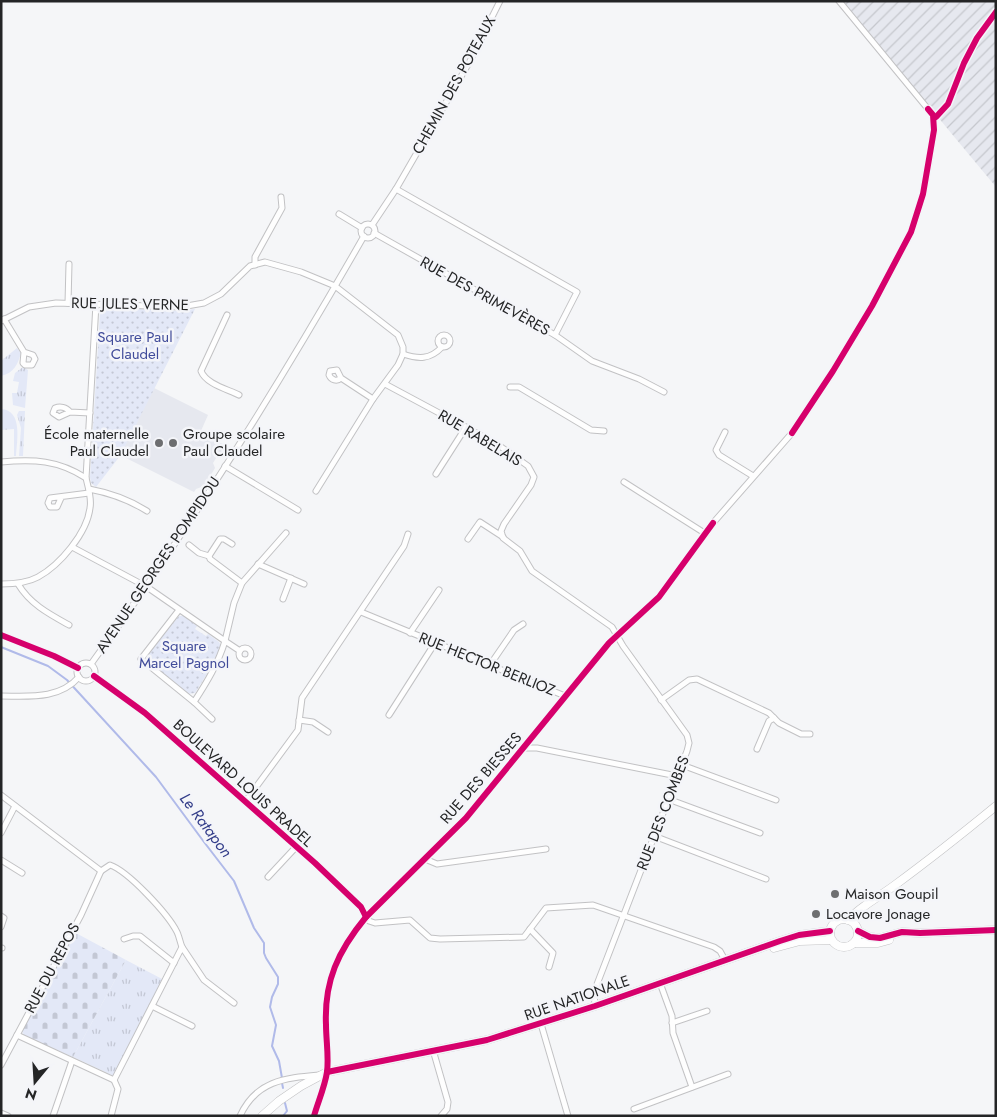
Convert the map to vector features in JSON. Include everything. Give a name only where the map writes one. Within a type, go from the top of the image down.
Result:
[{"type":"main road","points":[[854,943],[853,925],[860,914],[876,899],[996,806]]},
{"type":"main road","points":[[920,933],[878,943],[854,943],[847,947],[841,947],[835,945],[831,940],[830,930],[836,921],[853,925],[870,937],[880,938],[902,932],[996,930]]},
{"type":"main road","name":"RUE NATIONALE","points":[[262,1116],[279,1101],[324,1073],[487,1040],[596,1006],[799,935],[830,930]]},
{"type":"main road","name":"RUE NATIONALE","points":[[735,956],[800,941],[831,940]]},
{"type":"street","name":"CHEMIN DES POTEAUX","points":[[396,189],[470,61],[500,1]]},
{"type":"street","name":"RUE DES BIESSES","points":[[314,1116],[324,1073],[325,1007],[328,987],[332,970],[342,952],[366,917],[466,818],[564,696],[618,634],[652,604],[706,534],[792,433],[872,306],[911,232],[923,194],[934,130],[933,115],[839,1]]},
{"type":"street","points":[[372,226],[396,189]]},
{"type":"street","name":"RUE DES PRIMEVÈRES","points":[[374,234],[555,335],[577,292],[396,189]]},
{"type":"street","points":[[281,197],[282,208],[255,257],[256,265],[265,262],[301,272],[335,286],[398,335],[403,348],[398,364],[373,399],[316,491]]},
{"type":"street","points":[[339,214],[362,228],[364,236],[369,237],[374,234],[372,226]]},
{"type":"street","points":[[362,228],[366,224],[372,226]]},
{"type":"street","name":"AVENUE GEORGES POMPIDOU","points":[[91,664],[147,587],[225,466],[364,236]]},
{"type":"street","points":[[68,303],[69,264]]},
{"type":"street","name":"RUE JULES VERNE","points":[[3,320],[29,307],[56,303],[181,307],[204,303],[221,294],[250,266],[256,265]]},
{"type":"street","points":[[1,584],[18,584],[38,577],[58,562],[72,547],[86,523],[91,507],[86,478],[96,304]]},
{"type":"street","points":[[227,316],[201,372],[203,377],[209,381],[239,395]]},
{"type":"street","points":[[3,320],[24,352]]},
{"type":"street","points":[[555,335],[592,361],[639,379],[664,392]]},
{"type":"street","points":[[402,354],[423,358],[435,354],[442,347]]},
{"type":"street","points":[[341,378],[373,399]]},
{"type":"street","name":"RUE RABELAIS","points":[[385,384],[497,444],[528,466],[534,477],[531,485],[504,524],[502,531],[504,538]]},
{"type":"street","points":[[510,387],[519,387],[591,430],[604,432]]},
{"type":"street","points":[[70,412],[90,413]]},
{"type":"street","points":[[436,474],[466,427]]},
{"type":"street","points":[[725,432],[716,450],[718,455],[754,476]]},
{"type":"street","points":[[1,462],[20,460],[48,461],[70,468],[86,478]]},
{"type":"street","name":"AVENUE GEORGES POMPIDOU","points":[[225,466],[298,510]]},
{"type":"street","points":[[624,482],[706,534]]},
{"type":"street","points":[[61,498],[89,491],[109,492],[131,500],[147,511]]},
{"type":"street","points":[[468,539],[480,522],[520,551],[532,571],[612,627],[618,634]]},
{"type":"street","points":[[194,702],[206,685],[218,662],[234,603],[242,582],[286,533]]},
{"type":"street","points":[[245,802],[298,730],[302,698],[404,546],[408,534]]},
{"type":"street","points":[[208,556],[220,539],[224,539],[232,544]]},
{"type":"street","points":[[189,545],[208,556],[242,582]]},
{"type":"street","points":[[72,547],[147,587],[240,650]]},
{"type":"street","points":[[258,564],[304,584]]},
{"type":"street","points":[[283,599],[291,578]]},
{"type":"street","points":[[18,584],[25,597],[69,625]]},
{"type":"street","name":"RUE HECTOR BERLIOZ","points":[[410,633],[439,590]]},
{"type":"street","points":[[179,610],[141,659],[212,719]]},
{"type":"street","name":"RUE HECTOR BERLIOZ","points":[[361,612],[564,696]]},
{"type":"street","points":[[490,665],[514,630],[523,624]]},
{"type":"street","name":"RUE DES COMBES","points":[[596,1006],[594,992],[682,766],[688,743],[687,735],[623,646],[618,634]]},
{"type":"street","points":[[1,635],[54,656],[78,668]]},
{"type":"street","points":[[389,715],[435,643]]},
{"type":"street","points":[[1,696],[43,696],[68,687],[77,679],[78,668],[85,663],[91,664],[96,671],[94,676],[87,681],[77,679]]},
{"type":"street","name":"BOULEVARD LOUIS PRADEL","points":[[94,676],[145,713],[296,847],[361,907],[366,917]]},
{"type":"street","points":[[661,700],[689,680],[697,679],[769,713],[779,723],[801,734],[810,734]]},
{"type":"street","points":[[757,749],[769,721],[774,718]]},
{"type":"street","points":[[299,720],[313,722],[328,732]]},
{"type":"street","points":[[524,748],[537,748],[677,776]]},
{"type":"street","points":[[682,766],[776,800]]},
{"type":"street","points":[[1,796],[101,871],[110,864],[119,868],[152,901],[176,931],[182,947],[204,980],[234,1003]]},
{"type":"street","points":[[668,799],[760,833]]},
{"type":"street","points":[[1,833],[15,806]]},
{"type":"street","points":[[654,836],[766,879]]},
{"type":"street","points":[[268,877],[296,847]]},
{"type":"street","points":[[425,859],[437,864],[546,849]]},
{"type":"street","points":[[1,860],[22,873]]},
{"type":"street","name":"RUE DU REPOS","points":[[1,1065],[101,871]]},
{"type":"street","points":[[366,917],[369,921],[375,923],[410,920],[430,938],[524,936],[546,908],[593,905],[714,947],[720,951],[725,960]]},
{"type":"street","points":[[1,916],[4,918],[1,927]]},
{"type":"street","points":[[530,929],[553,952],[549,967]]},
{"type":"street","points":[[124,939],[140,936],[174,963]]},
{"type":"street","points":[[114,1080],[182,947]]},
{"type":"street","points":[[660,983],[672,1016],[673,1033],[692,1087]]},
{"type":"street","points":[[152,1006],[192,1026]]},
{"type":"street","points":[[672,1023],[707,1011]]},
{"type":"street","points":[[541,1024],[568,1116]]},
{"type":"street","points":[[17,1035],[114,1080],[118,1089],[111,1116]]},
{"type":"street","points":[[433,1050],[448,1102],[447,1109],[441,1116]]},
{"type":"street","points":[[53,1116],[72,1061]]},
{"type":"street","name":"RUE NATIONALE","points":[[240,1116],[251,1097],[259,1089],[295,1077],[324,1073]]},
{"type":"street","points":[[634,1108],[728,1074]]},
{"type":"street","points":[[1,1113],[8,1116]]},
{"type":"shaded area","points":[[843,1],[996,1],[996,187],[951,133]]},
{"type":"shaded area","name":"Groupe scolaire Paul Claudel","points":[[154,388],[208,415],[200,433],[229,447],[225,453],[218,455],[213,463],[215,468],[204,486],[196,489],[194,492],[120,455]]},
{"type":"green space","name":"Square Paul Claudel","points":[[106,307],[173,311],[195,309],[120,456],[96,487],[91,483],[90,477],[100,313]]},
{"type":"green space","points":[[17,348],[21,353],[17,364],[9,373],[1,376],[1,361]]},
{"type":"green space","points":[[23,367],[28,370],[25,408],[13,405],[12,393],[17,393],[19,382],[13,381],[15,373]]},
{"type":"green space","points":[[1,409],[8,411],[16,420],[16,456],[14,456],[14,429],[1,430]]},
{"type":"green space","points":[[19,411],[25,411],[23,456],[19,456],[21,428],[17,415]]},
{"type":"green space","name":"Square Marcel Pagnol","points":[[179,616],[184,616],[197,626],[195,629],[206,636],[208,634],[219,642],[221,646],[215,661],[195,693],[187,694],[147,661],[149,652]]},
{"type":"green space","points":[[74,932],[126,960],[73,1057],[24,1036],[22,1030]]},
{"type":"green space","points":[[126,960],[164,980],[114,1076],[73,1057]]},
{"type":"waterway","name":"Le Ratapon","points":[[1,647],[48,666],[67,680],[156,777],[234,881],[254,928],[264,943],[266,958],[278,977],[278,984],[270,1007],[276,1025],[272,1046],[279,1061],[282,1078]]},
{"type":"waterway","name":"Le Ratapon","points":[[282,1083],[283,1088]]},
{"type":"waterway","name":"Le Ratapon","points":[[283,1116],[287,1111],[285,1103]]},
{"type":"cycle path","points":[[936,117],[948,104],[964,63],[977,38],[996,12]]},
{"type":"cycle path","points":[[792,433],[833,371],[872,306],[911,232],[923,194],[934,130],[933,115],[928,109]]},
{"type":"cycle path","points":[[314,1116],[327,1072],[326,1009],[330,980],[341,955],[356,930],[366,917],[466,818],[609,643],[659,597],[713,523]]},
{"type":"cycle path","points":[[1,635],[54,656],[78,668]]},
{"type":"cycle path","points":[[94,676],[145,713],[315,863],[361,907],[366,917]]},
{"type":"cycle path","points":[[858,931],[870,937],[880,938],[902,932],[996,930]]},
{"type":"cycle path","points":[[327,1072],[487,1040],[595,1006],[780,941],[799,935],[830,931]]},
{"type":"place","name":"École maternelle Paul Claudel","points":[[159,443]]},
{"type":"place","name":"Groupe scolaire Paul Claudel","points":[[173,443]]},
{"type":"place","name":"Maison Goupil","points":[[835,894]]},
{"type":"place","name":"Locavore Jonage","points":[[816,914]]}]
